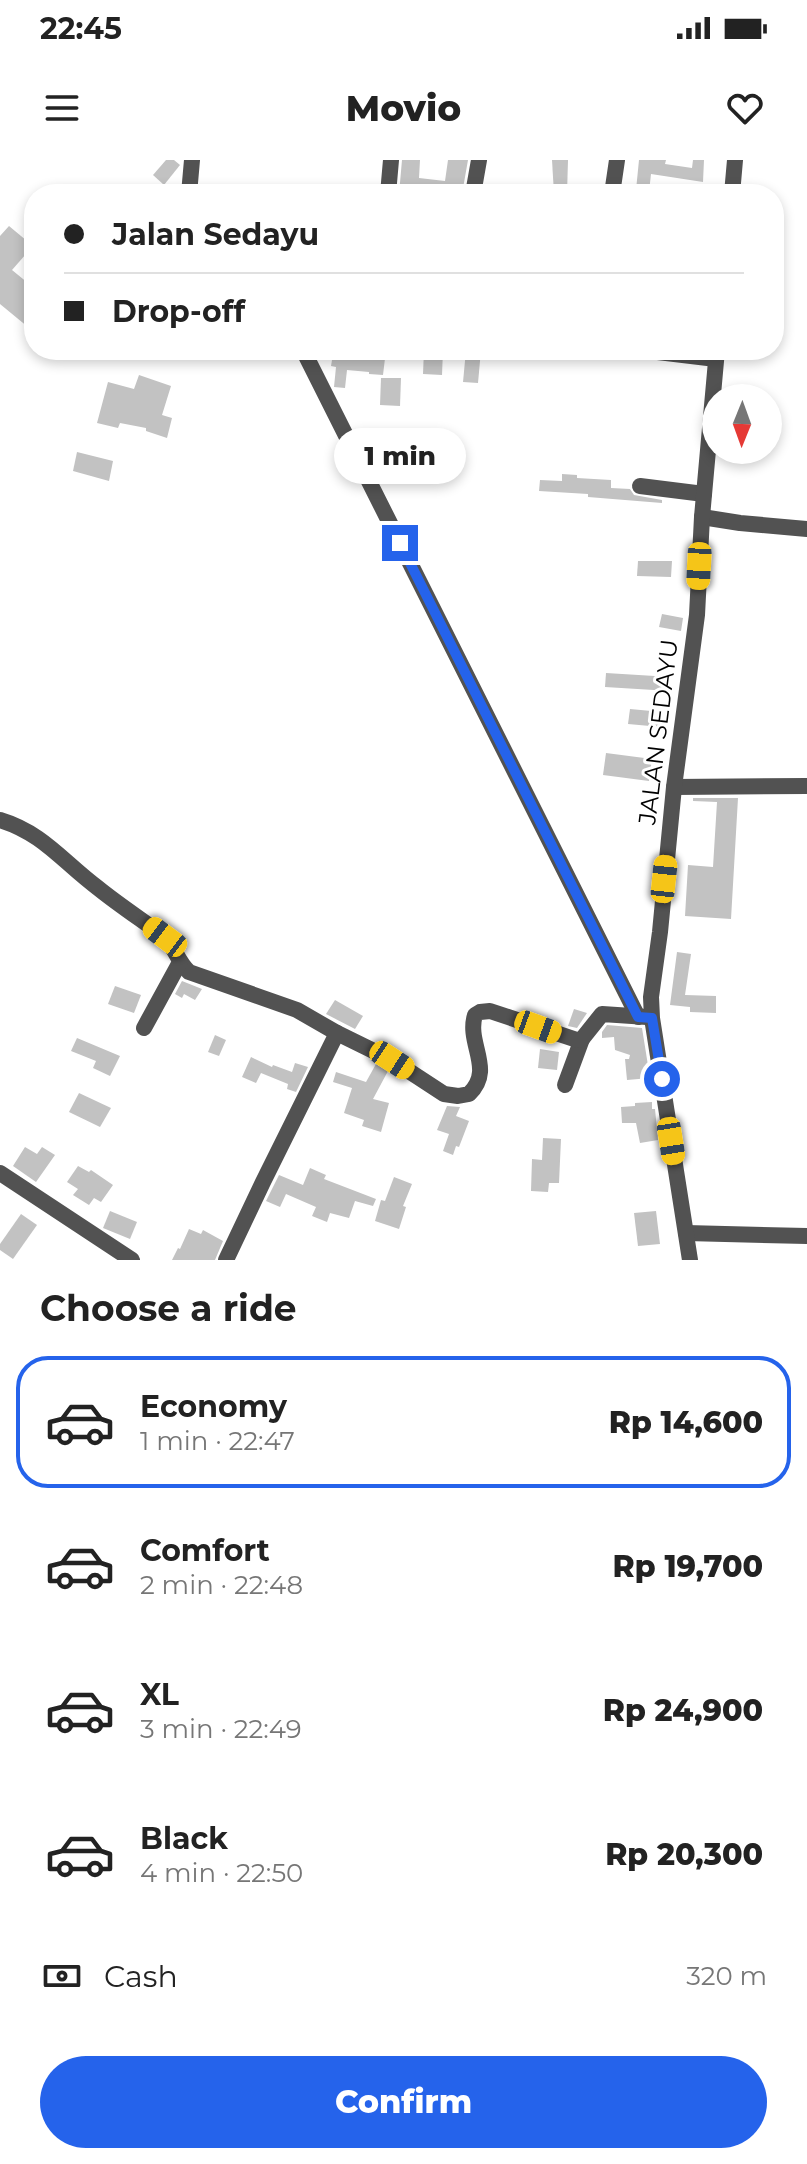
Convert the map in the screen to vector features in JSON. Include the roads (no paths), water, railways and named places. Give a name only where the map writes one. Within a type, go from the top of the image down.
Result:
[{"type":"street","points":[[190,184],[192,160]]},
{"type":"street","points":[[389,184],[391,160]]},
{"type":"street","points":[[475,184],[479,160]]},
{"type":"street","points":[[613,184],[617,160]]},
{"type":"street","points":[[733,184],[735,160]]},
{"type":"street","points":[[308,360],[645,1017]]},
{"type":"street","name":"JALAN SEDAYU","points":[[690,1260],[645,1017],[651,997],[660,932],[674,787],[697,615],[702,517],[716,360]]},
{"type":"street","points":[[640,486],[704,494]]},
{"type":"street","points":[[702,517],[807,529]]},
{"type":"street","points":[[674,787],[807,786]]},
{"type":"street","points":[[0,820],[42,840],[96,888],[165,937],[189,972],[297,1010],[392,1060],[444,1094],[469,1094],[480,1080],[482,1072],[472,1026],[475,1015],[480,1012],[490,1011],[559,1035],[582,1039]]},
{"type":"street","points":[[144,1028],[180,962]]},
{"type":"street","points":[[565,1085],[582,1039],[602,1014],[645,1017]]},
{"type":"street","points":[[226,1260],[337,1033]]},
{"type":"street","points":[[0,1173],[123,1257]]},
{"type":"street","points":[[686,1233],[807,1236]]}]
